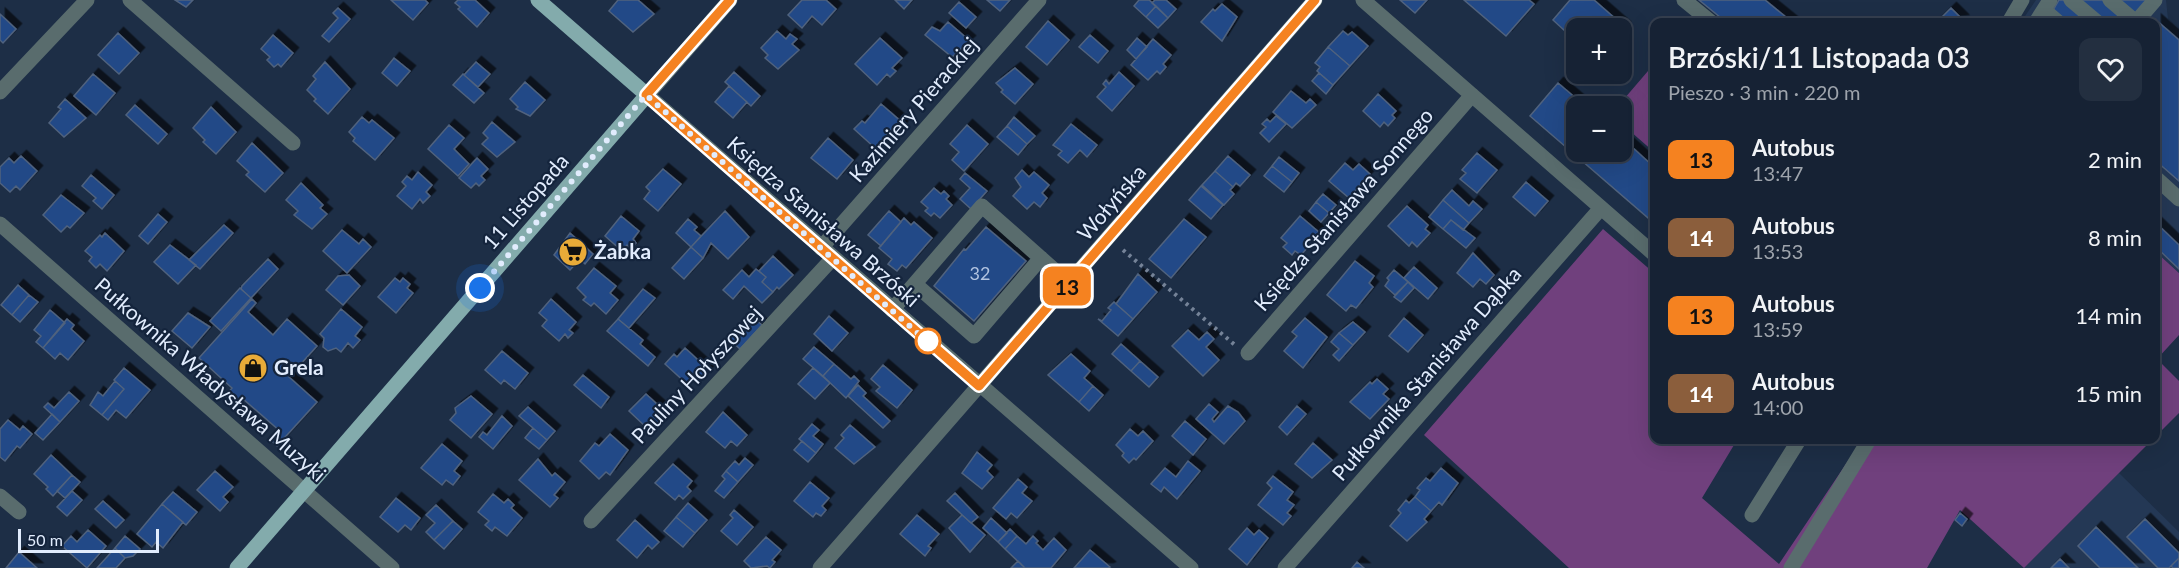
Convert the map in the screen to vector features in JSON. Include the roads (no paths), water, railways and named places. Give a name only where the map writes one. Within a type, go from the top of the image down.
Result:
[{"type":"main road","name":"Księdza Stanisława Brzóski","points":[[538,0],[646,95]]},
{"type":"main road","name":"11 Listopada","points":[[237,568],[646,95]]},
{"type":"street","points":[[0,92],[87,0]]},
{"type":"street","points":[[130,0],[293,143]]},
{"type":"street","name":"11 Listopada","points":[[646,95],[730,0]]},
{"type":"street","name":"Kazimiery Pierackiej","points":[[821,248],[1039,0]]},
{"type":"street","name":"Wołyńska","points":[[820,568],[1315,0]]},
{"type":"street","points":[[1363,0],[1650,251]]},
{"type":"street","points":[[1684,0],[1706,18]]},
{"type":"street","points":[[2011,18],[2022,0]]},
{"type":"street","points":[[2071,0],[2092,18]]},
{"type":"street","points":[[2110,0],[2131,18]]},
{"type":"street","points":[[2139,18],[2155,0]]},
{"type":"street","name":"Księdza Stanisława Brzóski","points":[[646,95],[1191,568]]},
{"type":"street","name":"Księdza Stanisława Sonnego","points":[[1248,353],[1472,95]]},
{"type":"street","points":[[2160,182],[2179,199]]},
{"type":"street","points":[[892,310],[982,206],[1069,283]]},
{"type":"street","name":"Pułkownika Stanisława Dąbka","points":[[1285,568],[1601,208]]},
{"type":"street","name":"Pułkownika Władysława Muzyki","points":[[0,224],[392,568]]},
{"type":"street","name":"Pauliny Hołyszowej","points":[[591,520],[833,258]]},
{"type":"street","points":[[915,284],[974,336],[1041,258]]},
{"type":"street","points":[[1752,515],[1796,444]]},
{"type":"street","points":[[1791,568],[1867,444]]},
{"type":"street","points":[[0,496],[19,512]]},
{"type":"place","name":"Żabka","points":[[573,252]]},
{"type":"place","name":"Grela","points":[[253,368]]}]
